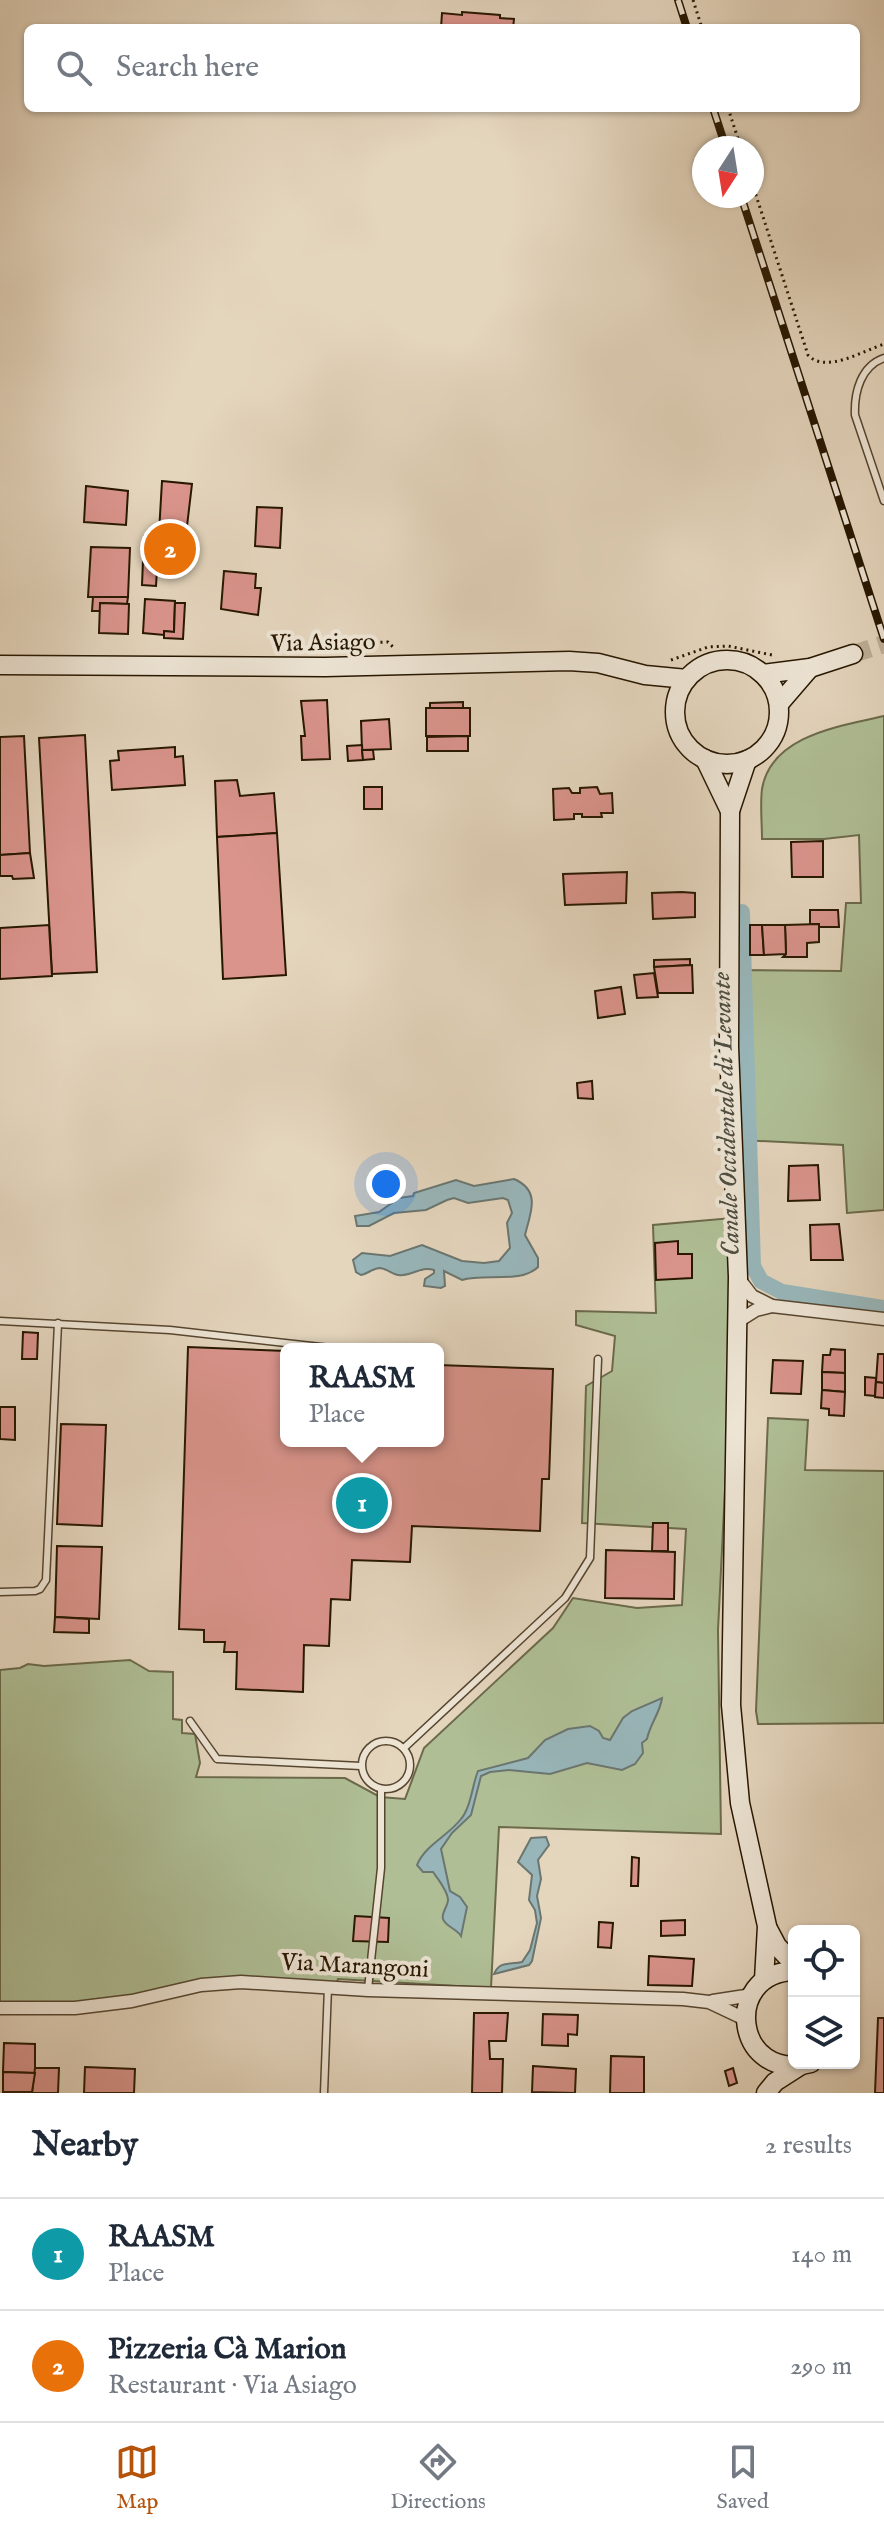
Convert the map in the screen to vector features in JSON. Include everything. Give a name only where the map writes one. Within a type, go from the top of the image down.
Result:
[{"type":"main road","points":[[763,674],[810,668],[853,654]]},
{"type":"main road","points":[[732,660],[749,665],[763,674],[776,693],[779,721],[773,738],[762,751],[747,760],[719,764],[691,750],[681,736],[676,720],[676,703],[687,679],[700,668],[716,661],[732,660]]},
{"type":"main road","name":"Via Asiago","points":[[0,665],[325,667],[569,661],[687,679]]},
{"type":"main road","points":[[779,704],[810,668]]},
{"type":"main road","name":"Via Asiago","points":[[645,675],[676,703]]},
{"type":"main road","points":[[705,759],[730,811]]},
{"type":"main road","points":[[747,760],[730,811],[729,1047],[738,1277],[731,1705],[740,1803],[767,1926],[777,1946],[788,1958]]},
{"type":"main road","points":[[764,1980],[767,1926]]},
{"type":"main road","points":[[765,2093],[757,2050],[745,2019],[752,1995],[764,1980],[788,1972]]},
{"type":"main road","points":[[757,2050],[777,2063],[788,2063]]},
{"type":"main road","points":[[765,2093],[775,2082],[797,2069]]},
{"type":"street","points":[[738,1277],[752,1296],[772,1306],[884,1319]]},
{"type":"street","points":[[737,1322],[756,1310],[772,1306]]},
{"type":"street","name":"Via Marangoni","points":[[0,2008],[75,2008],[132,2001],[201,1985],[241,1982],[368,1990],[709,2002],[752,1995]]},
{"type":"street","name":"Via Marangoni","points":[[709,2002],[745,2019]]},
{"type":"lane","points":[[884,358],[866,369],[854,403],[855,415],[884,501]]},
{"type":"lane","points":[[0,1321],[170,1330],[286,1343]]},
{"type":"lane","points":[[0,1592],[35,1591],[46,1580],[58,1323]]},
{"type":"lane","points":[[404,1748],[565,1598],[590,1558],[598,1359]]},
{"type":"lane","points":[[190,1721],[217,1759],[361,1766]]},
{"type":"lane","points":[[389,1741],[404,1748],[410,1762],[407,1777],[396,1787],[381,1789],[368,1782],[361,1766],[362,1758],[373,1744],[389,1741]]},
{"type":"lane","points":[[368,1990],[381,1868],[381,1789]]},
{"type":"lane","points":[[324,2093],[328,1987]]},
{"type":"path","points":[[693,0],[701,24]]},
{"type":"path","points":[[729,112],[737,136]]},
{"type":"path","points":[[760,208],[808,355],[814,361],[828,363],[884,344]]},
{"type":"path","points":[[660,660],[671,660],[708,647],[728,646],[778,656]]},
{"type":"green space","points":[[884,716],[884,1210],[847,1213],[843,1145],[741,1140],[736,970],[841,971],[846,903],[861,903],[859,835],[824,839],[762,839],[762,789],[768,771],[779,756],[793,745],[829,729]]},
{"type":"green space","points":[[732,1218],[729,1409],[718,1630],[721,1834],[499,1827],[491,1988],[338,1979],[336,1984],[261,1982],[156,1998],[0,2008],[0,1670],[28,1664],[44,1666],[130,1660],[149,1671],[173,1672],[173,1719],[182,1720],[182,1733],[195,1734],[200,1763],[196,1777],[345,1778],[380,1797],[405,1799],[424,1748],[553,1628],[573,1598],[637,1608],[682,1605],[686,1529],[582,1523],[586,1386],[612,1371],[615,1336],[576,1325],[576,1311],[656,1313],[653,1225]]},
{"type":"green space","points":[[768,1418],[808,1420],[805,1470],[884,1471],[884,1723],[758,1724],[756,1711]]},
{"type":"water","points":[[514,1179],[523,1184],[531,1196],[525,1235],[538,1258],[538,1267],[531,1272],[512,1277],[462,1280],[444,1271],[445,1286],[441,1288],[424,1286],[425,1279],[434,1273],[430,1269],[399,1275],[379,1268],[361,1275],[356,1272],[353,1260],[362,1253],[390,1256],[422,1245],[462,1261],[499,1261],[510,1248],[507,1223],[512,1213],[508,1200],[503,1198],[468,1203],[454,1198],[426,1210],[394,1213],[369,1226],[357,1226],[355,1216],[379,1212],[399,1198],[456,1180],[474,1186]]},
{"type":"water","points":[[662,1698],[647,1739],[642,1743],[643,1753],[635,1764],[622,1770],[587,1763],[550,1774],[509,1770],[481,1776],[471,1815],[441,1849],[450,1891],[460,1897],[467,1907],[461,1936],[446,1924],[443,1917],[448,1896],[445,1889],[433,1872],[423,1872],[417,1865],[425,1852],[464,1814],[478,1771],[528,1758],[545,1740],[568,1729],[590,1726],[610,1740],[623,1718]]},
{"type":"water","points":[[546,1837],[549,1845],[538,1860],[541,1879],[537,1896],[541,1918],[532,1961],[529,1965],[494,1974],[502,1965],[522,1962],[530,1950],[537,1923],[529,1900],[532,1875],[518,1862],[531,1838]]},
{"type":"building","points":[[462,12],[500,15],[500,18],[514,19],[513,24],[441,24],[442,13],[462,15]]},
{"type":"building","points":[[162,481],[192,484],[187,526],[180,525],[177,552],[158,550]]},
{"type":"building","points":[[86,486],[128,491],[126,525],[84,522]]},
{"type":"building","points":[[257,507],[282,508],[280,548],[255,546]]},
{"type":"building","points":[[144,536],[159,537],[156,586],[142,585]]},
{"type":"building","points":[[91,547],[130,548],[128,597],[88,597]]},
{"type":"building","points":[[224,571],[256,574],[255,588],[261,588],[258,615],[221,609]]},
{"type":"building","points":[[93,597],[128,597],[127,604],[100,603],[100,611],[92,611]]},
{"type":"building","points":[[145,599],[175,601],[174,632],[164,631],[164,635],[143,633]]},
{"type":"building","points":[[100,603],[129,604],[128,634],[99,633]]},
{"type":"building","points":[[175,603],[185,603],[183,639],[164,638],[164,631],[174,632]]},
{"type":"building","points":[[327,700],[330,759],[302,760],[301,736],[305,736],[301,701]]},
{"type":"building","points":[[463,702],[463,708],[430,708],[430,703]]},
{"type":"building","points":[[426,708],[470,708],[470,736],[426,736]]},
{"type":"building","points":[[389,719],[391,749],[362,750],[361,721]]},
{"type":"building","points":[[85,735],[97,972],[52,974],[39,738]]},
{"type":"building","points":[[24,736],[30,853],[0,855],[0,737]]},
{"type":"building","points":[[468,736],[468,751],[427,751],[427,737]]},
{"type":"building","points":[[362,745],[363,760],[348,761],[347,746]]},
{"type":"building","points":[[175,747],[175,757],[183,756],[185,785],[112,790],[110,761],[119,760],[118,751]]},
{"type":"building","points":[[362,750],[373,750],[374,759],[363,760]]},
{"type":"building","points":[[237,780],[240,796],[274,793],[277,833],[217,837],[215,781]]},
{"type":"building","points":[[364,787],[382,787],[382,809],[364,809]]},
{"type":"building","points":[[597,787],[600,794],[612,793],[613,813],[601,813],[602,817],[574,814],[574,819],[554,820],[553,789],[569,788],[572,793],[580,793],[580,788]]},
{"type":"building","points":[[277,833],[286,975],[223,979],[217,837]]},
{"type":"building","points":[[823,841],[823,877],[792,877],[791,842]]},
{"type":"building","points":[[30,853],[34,878],[0,876],[0,855]]},
{"type":"building","points":[[627,872],[626,903],[565,905],[563,874]]},
{"type":"building","points":[[652,893],[695,893],[695,917],[653,919]]},
{"type":"building","points":[[810,910],[838,910],[839,927],[810,924]]},
{"type":"building","points":[[819,924],[819,942],[807,943],[807,957],[783,957],[786,954],[785,925]]},
{"type":"building","points":[[49,925],[52,976],[0,979],[0,928]]},
{"type":"building","points":[[750,925],[762,925],[764,955],[750,955]]},
{"type":"building","points":[[762,925],[785,925],[786,954],[764,955]]},
{"type":"building","points":[[690,959],[690,965],[654,967],[654,960]]},
{"type":"building","points":[[692,965],[693,993],[658,993],[654,967]]},
{"type":"building","points":[[654,973],[658,997],[637,998],[634,975]]},
{"type":"building","points":[[621,987],[625,1014],[598,1018],[595,991]]},
{"type":"building","points":[[592,1081],[593,1099],[578,1098],[577,1083]]},
{"type":"building","points":[[818,1165],[820,1200],[788,1201],[789,1166]]},
{"type":"building","points":[[839,1224],[843,1260],[811,1260],[810,1225]]},
{"type":"building","points":[[678,1241],[678,1254],[692,1254],[692,1278],[656,1280],[655,1243]]},
{"type":"building","points":[[23,1332],[38,1333],[37,1359],[22,1359]]},
{"type":"building","points":[[188,1347],[280,1351],[280,1447],[444,1447],[444,1365],[553,1369],[549,1479],[542,1479],[540,1531],[412,1526],[410,1562],[352,1560],[350,1600],[331,1599],[329,1646],[304,1645],[303,1692],[236,1689],[237,1652],[224,1652],[225,1642],[204,1642],[204,1630],[179,1629]]},
{"type":"building","points":[[831,1349],[845,1350],[845,1373],[822,1372],[823,1355],[830,1355]]},
{"type":"building","points":[[878,1354],[884,1354],[884,1383],[876,1382]]},
{"type":"building","points":[[773,1360],[803,1361],[801,1394],[771,1393]]},
{"type":"building","points":[[822,1372],[845,1373],[845,1392],[822,1390]]},
{"type":"building","points":[[865,1377],[876,1378],[875,1396],[865,1395]]},
{"type":"building","points":[[876,1382],[884,1383],[884,1398],[875,1397]]},
{"type":"building","points":[[822,1390],[845,1392],[844,1416],[829,1415],[829,1409],[821,1408]]},
{"type":"building","points":[[0,1407],[15,1407],[15,1440],[0,1439]]},
{"type":"building","points":[[61,1424],[106,1425],[102,1526],[57,1524]]},
{"type":"building","points":[[653,1523],[668,1523],[668,1551],[652,1551]]},
{"type":"building","points":[[57,1546],[102,1547],[99,1619],[55,1617]]},
{"type":"building","points":[[606,1550],[675,1552],[674,1599],[605,1598]]},
{"type":"building","points":[[55,1617],[89,1619],[89,1633],[54,1632]]},
{"type":"building","points":[[632,1857],[639,1858],[638,1886],[631,1886]]},
{"type":"building","points":[[355,1916],[389,1918],[388,1942],[353,1941]]},
{"type":"building","points":[[685,1920],[685,1935],[661,1936],[661,1921]]},
{"type":"building","points":[[599,1922],[613,1923],[611,1948],[598,1947]]},
{"type":"building","points":[[649,1956],[694,1959],[692,1986],[648,1985]]},
{"type":"building","points":[[474,2013],[508,2013],[506,2041],[489,2041],[490,2059],[503,2059],[502,2093],[472,2093]]},
{"type":"building","points":[[543,2014],[578,2015],[577,2035],[568,2034],[568,2046],[542,2045]]},
{"type":"building","points":[[878,2018],[884,2018],[884,2093],[875,2093]]},
{"type":"building","points":[[4,2043],[35,2044],[35,2073],[3,2072]]},
{"type":"building","points":[[611,2056],[644,2057],[644,2093],[610,2093]]},
{"type":"building","points":[[533,2066],[576,2069],[575,2093],[532,2092]]},
{"type":"building","points":[[85,2067],[135,2069],[134,2093],[84,2093]]},
{"type":"building","points":[[35,2068],[59,2068],[58,2093],[32,2093]]},
{"type":"building","points":[[733,2068],[737,2083],[729,2086],[725,2071]]},
{"type":"building","points":[[3,2072],[35,2073],[32,2092],[3,2092]]},
{"type":"waterway","name":"Canale Occidentale di Levante","points":[[742,912],[753,1266],[761,1281],[782,1292],[884,1308]]},
{"type":"tunnel","points":[[853,654],[884,644]]},
{"type":"railway","points":[[678,0],[686,24]]},
{"type":"railway","points":[[714,112],[722,136]]},
{"type":"railway","points":[[745,208],[884,639]]},
{"type":"place","name":"Pizzeria Cà Marion","points":[[170,549]]},
{"type":"place","name":"RAASM","points":[[362,1503]]}]
